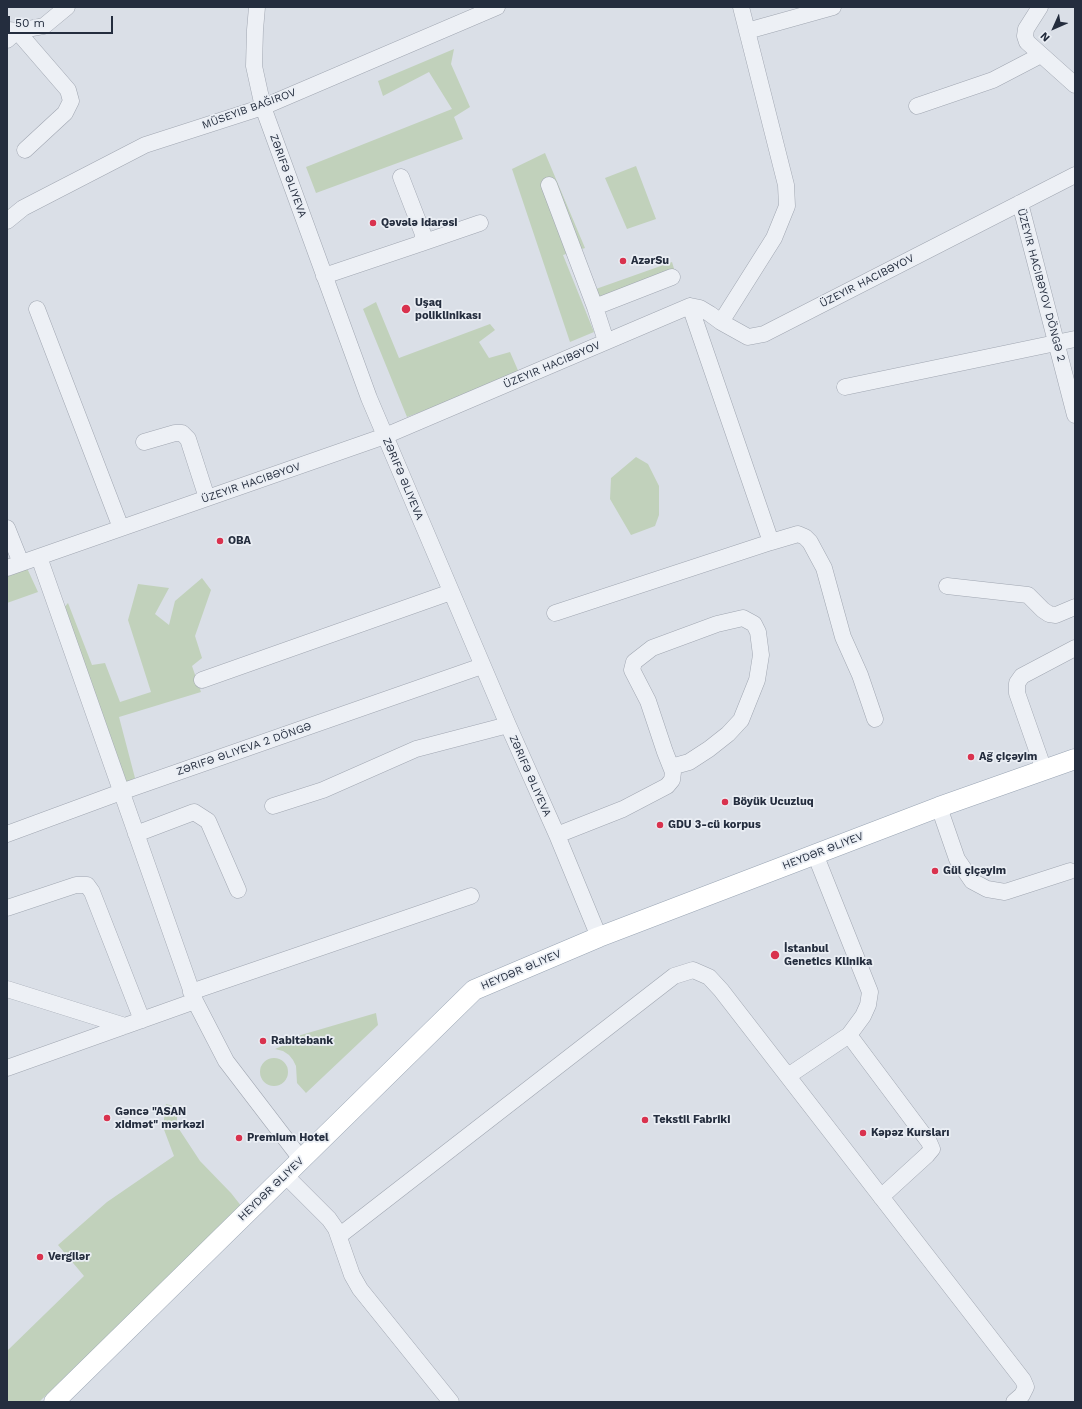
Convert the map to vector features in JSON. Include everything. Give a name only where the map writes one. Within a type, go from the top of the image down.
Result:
[{"type":"main road","name":"HEYDƏR ƏLIYEV","points":[[54,1402],[474,990],[599,937],[939,807],[1075,759]]},
{"type":"street","points":[[10,34],[44,26],[67,7]]},
{"type":"street","name":"ZƏRIFƏ ƏLIYEVA","points":[[257,7],[254,66],[263,107],[324,276],[369,398],[482,666],[599,937]]},
{"type":"street","points":[[7,221],[24,208],[145,145],[263,107],[497,7]]},
{"type":"street","points":[[721,322],[774,238],[787,206],[786,185],[741,7]]},
{"type":"street","points":[[747,32],[833,7]]},
{"type":"street","points":[[1040,7],[1026,28],[1024,36],[1027,42],[1075,85]]},
{"type":"street","points":[[10,34],[68,90],[71,101],[65,113],[25,150]]},
{"type":"street","points":[[917,106],[993,80],[1041,55]]},
{"type":"street","points":[[7,528],[14,566],[385,436],[690,306],[700,308],[748,337],[764,334],[1075,174]]},
{"type":"street","points":[[401,177],[423,234],[423,239],[419,244]]},
{"type":"street","points":[[548,185],[595,307],[606,342]]},
{"type":"street","points":[[1020,203],[1075,414]]},
{"type":"street","points":[[324,276],[480,223]]},
{"type":"street","points":[[595,307],[672,277]]},
{"type":"street","points":[[690,306],[770,542]]},
{"type":"street","points":[[37,309],[121,528]]},
{"type":"street","points":[[845,387],[1075,339]]},
{"type":"street","points":[[144,442],[175,433],[182,433],[188,439],[207,498]]},
{"type":"street","points":[[555,613],[798,534],[805,537],[810,542],[824,568],[843,637],[860,675],[875,719]]},
{"type":"street","points":[[39,557],[193,996],[226,1061],[301,1159]]},
{"type":"street","points":[[947,586],[1028,596],[1049,614],[1056,615],[1075,607]]},
{"type":"street","points":[[202,680],[451,592]]},
{"type":"street","points":[[556,835],[623,809],[667,786],[672,780],[673,772],[664,752],[648,701],[632,670],[634,662],[652,648],[717,624],[743,618],[754,624],[758,632],[761,655],[757,680],[741,720],[728,734],[709,749],[689,762],[671,767]]},
{"type":"street","points":[[1044,770],[1017,693],[1017,683],[1022,676],[1075,648]]},
{"type":"street","name":"ZƏRIFƏ ƏLIYEVA 2 DÖNGƏ","points":[[7,834],[121,792],[482,666]]},
{"type":"street","points":[[273,806],[323,790],[416,749],[508,725]]},
{"type":"street","points":[[939,807],[957,859],[972,881],[987,890],[1005,892],[1070,872]]},
{"type":"street","points":[[136,834],[194,812],[208,821],[238,890]]},
{"type":"street","points":[[788,1076],[849,1035],[863,1016],[868,1005],[870,992],[815,854]]},
{"type":"street","points":[[7,908],[76,885],[87,884],[92,892],[142,1020]]},
{"type":"street","points":[[7,1068],[142,1020],[193,996],[471,896]]},
{"type":"street","points":[[339,1236],[674,976],[693,970],[709,977],[721,990],[1022,1380],[1026,1387],[1022,1395],[1014,1402]]},
{"type":"street","points":[[7,989],[125,1026]]},
{"type":"street","points":[[849,1035],[929,1142],[932,1149],[881,1196]]},
{"type":"street","points":[[285,1175],[329,1219],[336,1229],[352,1275],[360,1289],[451,1402]]},
{"type":"green space","points":[[454,49],[451,64],[470,107],[454,117],[463,139],[316,193],[306,167],[452,109],[429,72],[383,96],[378,81]]},
{"type":"green space","points":[[545,153],[585,248],[563,255],[594,332],[570,342],[512,169]]},
{"type":"green space","points":[[636,166],[656,219],[627,229],[605,178]]},
{"type":"green space","points":[[672,262],[675,272],[597,299],[593,290]]},
{"type":"green space","points":[[376,302],[399,358],[490,324],[495,330],[479,342],[489,358],[510,352],[520,375],[407,417],[363,309]]},
{"type":"green space","points":[[636,457],[648,464],[659,486],[659,515],[655,526],[631,535],[610,499],[611,478]]},
{"type":"green space","points":[[26,566],[38,592],[7,603],[7,573]]},
{"type":"green space","points":[[202,578],[211,590],[195,636],[202,658],[192,666],[201,692],[119,717],[135,778],[124,784],[62,610],[68,603],[92,665],[105,663],[120,702],[151,692],[128,620],[138,584],[169,588],[155,614],[169,625],[175,601]]},
{"type":"green space","points":[[376,1013],[378,1025],[306,1093],[297,1083],[296,1066],[293,1060],[283,1051],[275,1049],[287,1044],[284,1040]]},
{"type":"green space","points":[[274,1058],[284,1062],[288,1072],[284,1082],[274,1086],[264,1082],[260,1072],[264,1062]]},
{"type":"green space","points":[[166,1104],[177,1107],[177,1126],[200,1161],[231,1193],[242,1207],[39,1402],[7,1402],[7,1351],[84,1276],[58,1245],[107,1202],[174,1156],[163,1127]]},
{"type":"place","name":"Qəvələ idarəsi","points":[[373,223]]},
{"type":"place","name":"AzərSu","points":[[623,261]]},
{"type":"place","name":"Uşaq poliklinikası","points":[[406,309]]},
{"type":"place","name":"OBA","points":[[220,541]]},
{"type":"place","name":"Ağ çiçəyim","points":[[971,757]]},
{"type":"place","name":"Böyük Ucuzluq","points":[[725,802]]},
{"type":"place","name":"GDU 3-cü korpus","points":[[660,825]]},
{"type":"place","name":"Gül çiçəyim","points":[[935,871]]},
{"type":"place","name":"İstanbul Genetics Klinika","points":[[775,955]]},
{"type":"place","name":"Rabitəbank","points":[[263,1041]]},
{"type":"place","name":"Gəncə \"ASAN xidmət\" mərkəzi","points":[[107,1118]]},
{"type":"place","name":"Tekstil Fabriki","points":[[645,1120]]},
{"type":"place","name":"Kəpəz Kursları","points":[[863,1133]]},
{"type":"place","name":"Premium Hotel","points":[[239,1138]]},
{"type":"place","name":"Vergilər","points":[[40,1257]]}]
